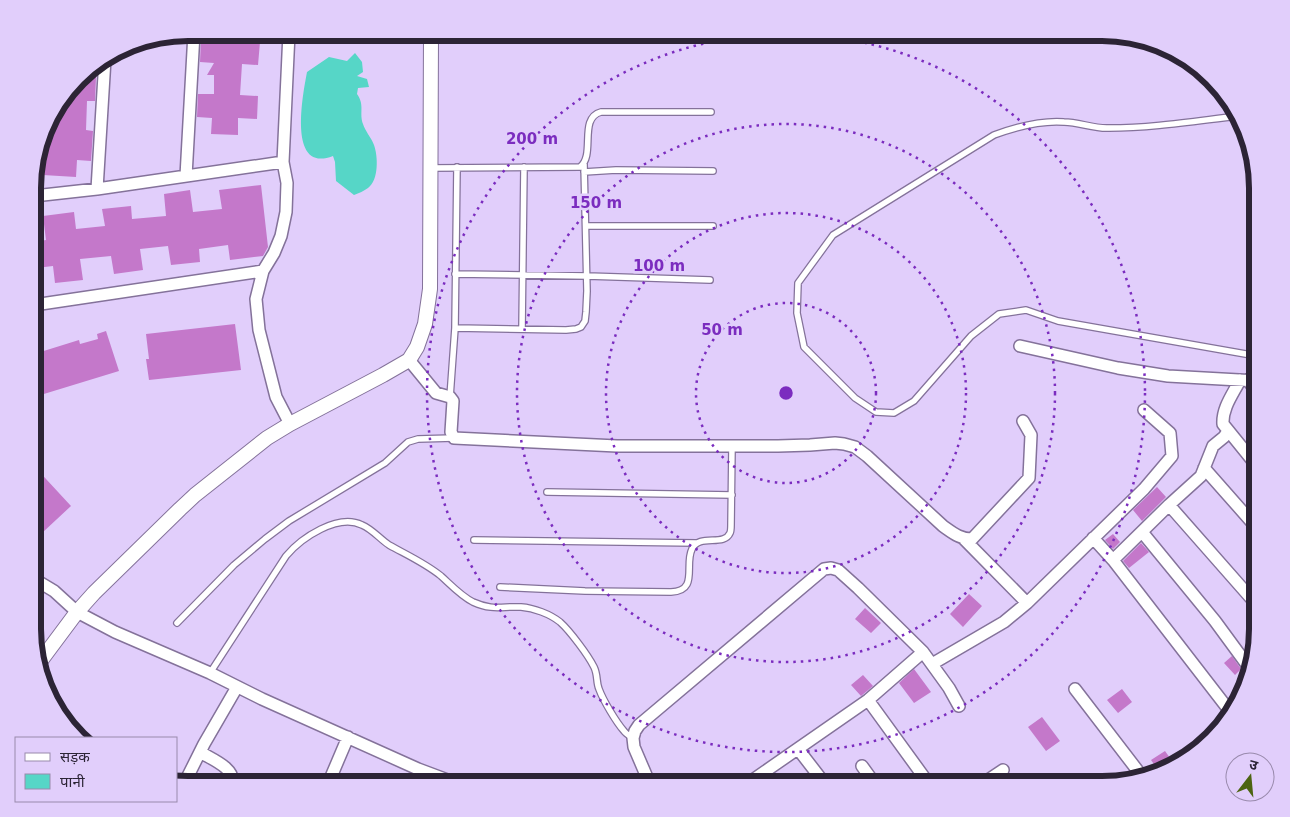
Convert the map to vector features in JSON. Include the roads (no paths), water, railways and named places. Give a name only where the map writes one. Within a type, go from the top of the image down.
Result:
[{"type":"street","points":[[186,176],[193,42]]},
{"type":"street","points":[[289,42],[283,162],[287,183],[286,212],[281,236],[274,253],[263,271],[256,299],[259,330],[276,397],[290,424]]},
{"type":"street","points":[[44,657],[77,612],[94,593],[185,504],[267,438],[409,360],[417,347],[425,324],[430,289],[431,42]]},
{"type":"street","points":[[97,189],[104,68]]},
{"type":"street","points":[[41,195],[283,162]]},
{"type":"street","points":[[41,304],[263,271]]},
{"type":"street","points":[[1020,346],[1118,368],[1168,376],[1248,381]]},
{"type":"street","points":[[409,360],[436,393],[450,397],[453,401],[451,432],[454,438],[616,446],[810,446],[835,443],[855,447],[943,526],[964,539],[1027,603]]},
{"type":"street","points":[[1248,381],[1226,407],[1223,418],[1223,424],[1248,455]]},
{"type":"street","points":[[932,664],[1004,622],[1027,603],[1144,489],[1172,456],[1170,432],[1144,410]]},
{"type":"street","points":[[964,539],[972,539],[980,532],[1029,478],[1031,435],[1023,422]]},
{"type":"street","points":[[1113,560],[1201,476],[1213,446],[1224,438],[1228,431]]},
{"type":"street","points":[[1204,468],[1248,518]]},
{"type":"street","points":[[1169,505],[1248,596]]},
{"type":"street","points":[[1142,532],[1215,621],[1245,662]]},
{"type":"street","points":[[1094,538],[1226,706]]},
{"type":"street","points":[[646,776],[634,747],[633,738],[639,725],[824,569],[838,570],[923,652],[949,688],[959,706]]},
{"type":"street","points":[[41,583],[54,591],[77,612],[115,632],[437,776]]},
{"type":"street","points":[[759,775],[868,700],[923,652]]},
{"type":"street","points":[[188,776],[237,687]]},
{"type":"street","points":[[1075,689],[1138,771]]},
{"type":"street","points":[[868,700],[923,775]]},
{"type":"street","points":[[331,776],[348,737]]},
{"type":"street","points":[[798,748],[818,775]]},
{"type":"street","points":[[200,752],[230,772],[232,776]]},
{"type":"street","points":[[862,766],[869,775]]},
{"type":"street","points":[[995,775],[1003,770]]},
{"type":"lane","points":[[455,328],[566,330],[581,327],[586,312],[587,276],[584,164],[591,118],[594,114],[601,112],[711,112]]},
{"type":"lane","points":[[1230,117],[1174,124],[1107,128],[1064,122],[1042,123],[1021,126],[994,136],[833,236],[798,282],[797,313],[804,347],[855,398],[876,412],[894,413],[914,401],[971,336],[999,314],[1026,310],[1058,321],[1248,354]]},
{"type":"lane","points":[[430,168],[571,168],[580,167],[584,164]]},
{"type":"lane","points":[[450,397],[455,328],[456,167]]},
{"type":"lane","points":[[522,329],[524,167]]},
{"type":"lane","points":[[584,172],[616,170],[713,171]]},
{"type":"lane","points":[[586,226],[713,226]]},
{"type":"lane","points":[[455,274],[710,280]]},
{"type":"lane","points":[[177,623],[234,565],[265,538],[289,521],[385,463],[408,442],[418,439],[454,438]]},
{"type":"lane","points":[[474,540],[696,543],[727,538],[732,526],[732,446]]},
{"type":"lane","points":[[547,492],[732,495]]},
{"type":"lane","points":[[210,673],[286,556],[294,547],[327,526],[342,522],[352,522],[362,525],[389,544],[417,559],[472,601],[482,606],[533,609],[559,622],[594,666],[601,695],[618,724],[625,733],[633,738]]},
{"type":"lane","points":[[500,587],[585,591],[678,592],[688,584],[690,556],[696,543]]},
{"type":"water","points":[[355,53],[362,62],[363,72],[357,76],[367,79],[369,87],[358,88],[357,94],[361,102],[363,124],[374,145],[377,161],[376,174],[372,184],[354,195],[336,181],[333,156],[319,158],[309,154],[301,129],[301,113],[307,72],[329,57],[347,61]]}]
